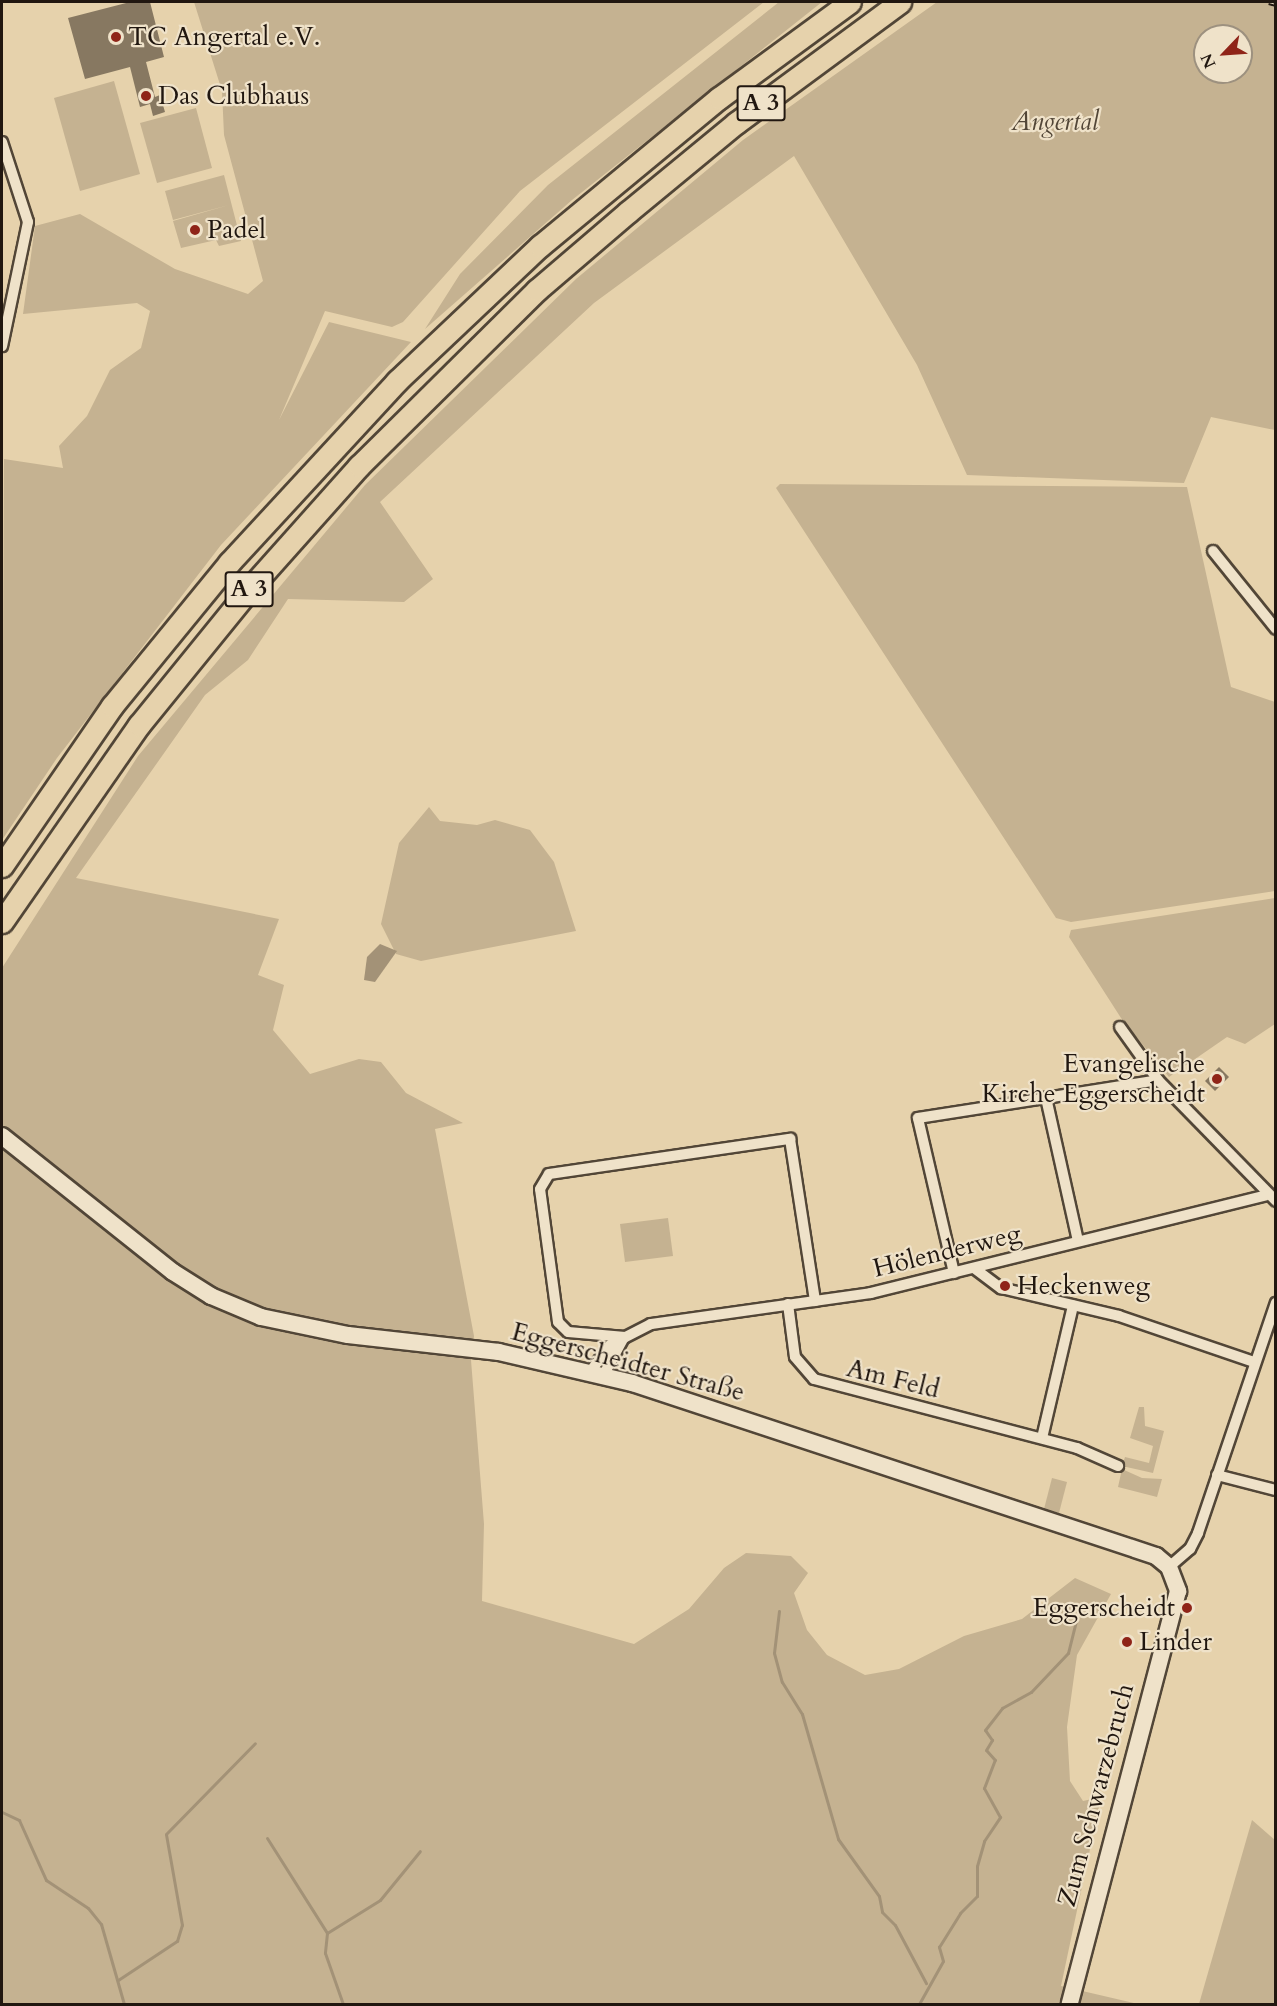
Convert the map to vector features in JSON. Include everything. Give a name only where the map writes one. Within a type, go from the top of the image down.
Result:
[{"type":"highway","name":"A 3","points":[[2,866],[112,706],[214,580],[397,381],[548,239],[719,98],[850,2]]},
{"type":"highway","name":"A 3","points":[[2,922],[139,725],[252,586],[358,466],[537,290],[643,199],[736,123],[900,2]]},
{"type":"street","points":[[2,142],[28,222],[2,346]]},
{"type":"street","points":[[1213,551],[1275,630]]},
{"type":"street","points":[[1120,1027],[1158,1080],[1271,1198]]},
{"type":"street","points":[[954,1273],[918,1118],[1158,1080]]},
{"type":"street","points":[[1046,1098],[1078,1242]]},
{"type":"street","name":"Eggerscheidter Straße","points":[[2,1137],[173,1272],[211,1296],[261,1317],[348,1335],[499,1352],[596,1374],[1141,1549],[1169,1567]]},
{"type":"street","points":[[625,1337],[568,1332],[558,1322],[540,1189],[544,1176],[790,1139],[815,1301]]},
{"type":"street","name":"Hölenderweg","points":[[596,1374],[605,1349],[658,1322],[815,1301],[954,1273],[1271,1198]]},
{"type":"street","points":[[974,1268],[1001,1288],[1166,1330],[1254,1362]]},
{"type":"street","points":[[1169,1567],[1190,1549],[1275,1303]]},
{"type":"street","name":"Am Feld","points":[[788,1304],[795,1358],[814,1379],[1042,1438],[1118,1466]]},
{"type":"street","points":[[1042,1438],[1073,1306]]},
{"type":"street","points":[[1216,1475],[1275,1490]]},
{"type":"street","name":"Zum Schwarzebruch","points":[[1070,2004],[1178,1591],[1169,1567]]},
{"type":"green space","points":[[194,2],[764,2],[520,191],[403,322],[392,327],[325,311],[279,420],[329,322],[411,342],[221,545],[57,758],[2,840],[4,459],[63,468],[59,446],[87,416],[110,370],[141,348],[150,311],[137,303],[23,314],[35,226],[80,214],[175,269],[248,294],[263,281],[224,135],[222,91]]},
{"type":"green space","points":[[779,2],[822,2],[572,200],[425,329],[460,274],[548,185]]},
{"type":"green space","name":"Angertal","points":[[937,2],[1275,2],[1275,430],[1211,417],[1184,483],[967,475],[917,365],[794,156],[594,303],[380,502],[433,579],[404,602],[288,599],[248,660],[205,695],[76,878],[279,919],[258,975],[284,985],[273,1030],[310,1074],[359,1059],[381,1062],[406,1093],[463,1123],[435,1129],[474,1336],[471,1360],[484,1524],[482,1601],[634,1644],[689,1609],[724,1568],[746,1553],[791,1556],[808,1573],[794,1593],[807,1630],[827,1655],[865,1675],[899,1669],[964,1636],[1022,1619],[1075,1578],[1111,1594],[1077,1655],[1067,1727],[1070,1781],[1083,1801],[1101,1797],[1061,1986],[1138,2004],[2,2004],[2,968],[138,756],[365,485],[576,279],[743,140]]},
{"type":"green space","points":[[114,81],[140,174],[80,191],[54,98]]},
{"type":"green space","points":[[196,108],[212,168],[157,183],[140,123]]},
{"type":"green space","points":[[224,175],[241,241],[219,246],[216,240],[181,248],[173,221],[229,205],[173,220],[165,191]]},
{"type":"green space","points":[[780,484],[1187,487],[1231,687],[1275,702],[1275,891],[1071,922],[1056,918],[776,488]]},
{"type":"green space","points":[[429,807],[440,821],[477,825],[495,820],[530,830],[554,862],[576,931],[421,961],[396,954],[381,924],[399,843]]},
{"type":"green space","points":[[1275,898],[1275,1024],[1245,1044],[1227,1037],[1169,1077],[1121,1018],[1069,937],[1071,930]]},
{"type":"green space","points":[[668,1218],[673,1256],[625,1262],[620,1224]]},
{"type":"green space","points":[[1139,1407],[1144,1407],[1145,1426],[1164,1431],[1153,1473],[1122,1466],[1125,1457],[1149,1463],[1153,1446],[1130,1438]]},
{"type":"green space","points":[[1122,1469],[1142,1478],[1162,1479],[1157,1497],[1118,1487]]},
{"type":"green space","points":[[1052,1478],[1067,1482],[1059,1513],[1044,1509]]},
{"type":"green space","points":[[1252,1820],[1275,1840],[1275,2004],[1199,2004]]},
{"type":"shaded area","points":[[380,944],[397,951],[375,982],[364,980],[367,957]]},
{"type":"building","name":"TC Angertal e.V.","points":[[130,2],[150,2],[164,57],[146,62],[155,97],[160,95],[165,112],[153,116],[150,104],[140,107],[130,67],[85,79],[68,18]]},
{"type":"building","name":"Evangelische Kirche Eggerscheidt","points":[[1219,1067],[1229,1077],[1215,1091],[1205,1081]]},
{"type":"waterway","points":[[779,1611],[774,1653],[782,1682],[802,1714],[838,1839],[879,1896],[882,1912],[895,1925],[926,1983]]},
{"type":"waterway","points":[[919,2004],[943,1961],[939,1947],[960,1913],[977,1896],[977,1866],[984,1841],[1000,1817],[984,1788],[995,1760],[986,1750],[992,1740],[985,1730],[1002,1708],[1031,1692],[1068,1653],[1076,1622]]},
{"type":"waterway","points":[[118,1980],[177,1941],[182,1925],[166,1834],[255,1743]]},
{"type":"waterway","points":[[2,1812],[19,1820],[46,1880],[88,1908],[101,1924],[124,2004]]},
{"type":"waterway","points":[[267,1838],[327,1933],[325,1953],[343,2004]]},
{"type":"waterway","points":[[327,1933],[380,1900],[420,1851]]},
{"type":"railway","points":[[1269,2],[1276,4]]},
{"type":"place","name":"TC Angertal e.V.","points":[[116,37]]},
{"type":"place","name":"Das Clubhaus","points":[[146,96]]},
{"type":"place","name":"Padel","points":[[195,230]]},
{"type":"place","name":"Evangelische Kirche Eggerscheidt","points":[[1217,1079]]},
{"type":"place","name":"Heckenweg","points":[[1005,1286]]},
{"type":"place","name":"Eggerscheidt","points":[[1187,1608]]},
{"type":"place","name":"Linder","points":[[1127,1642]]}]
